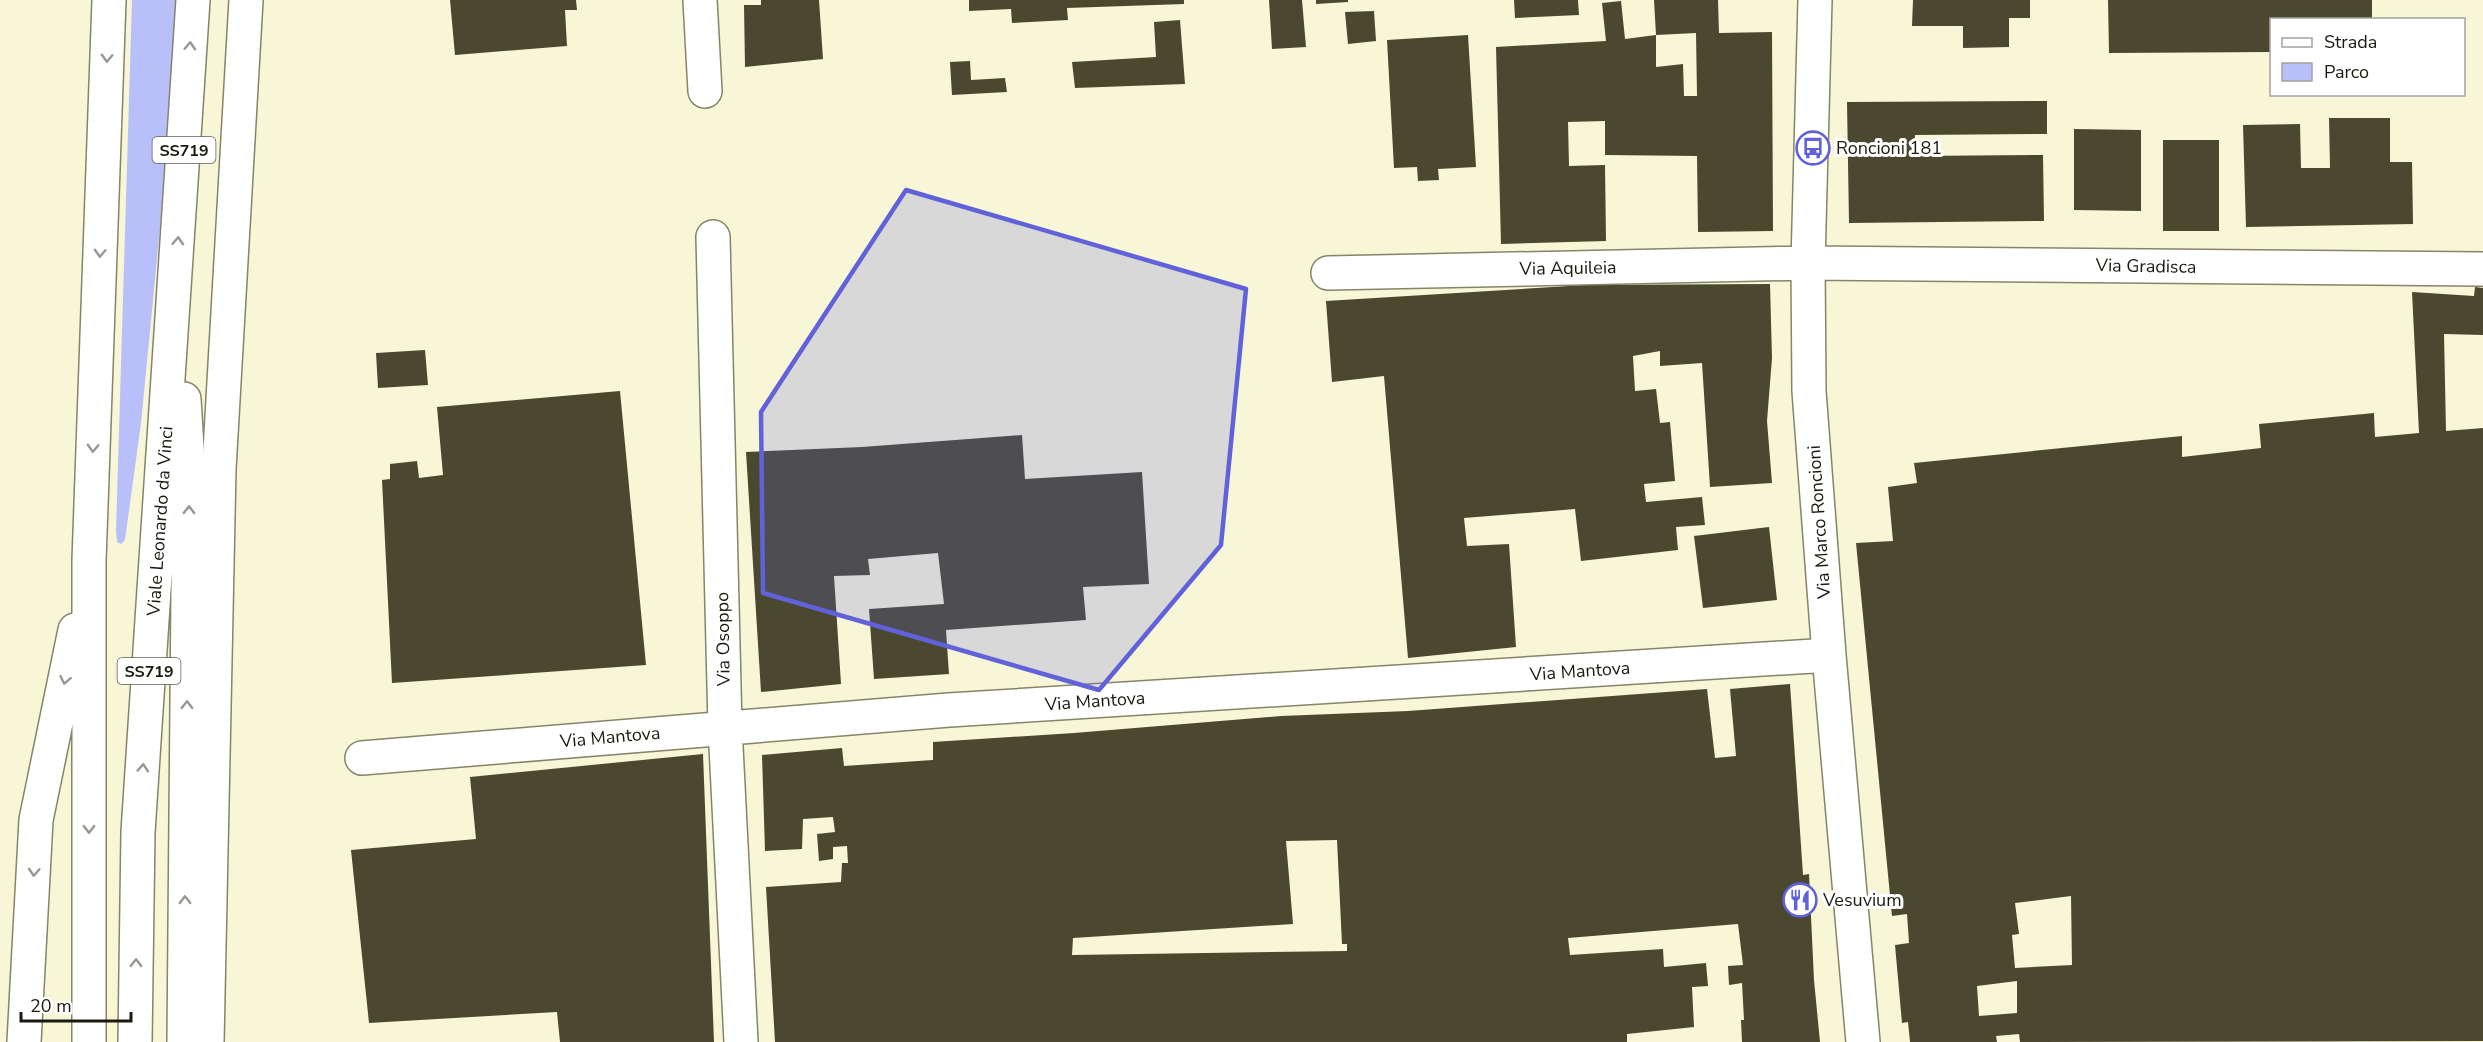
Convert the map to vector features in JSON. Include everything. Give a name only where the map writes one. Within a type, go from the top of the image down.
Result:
[{"type":"main road","points":[[89,1042],[89,561],[109,0]]},
{"type":"main road","name":"Viale Leonardo da Vinci","points":[[135,1042],[138,832],[175,300],[193,0]]},
{"type":"main road","points":[[207,1042],[219,468],[246,0]]},
{"type":"main road","points":[[700,0],[705,91]]},
{"type":"main road","name":"Via Marco Roncioni","points":[[1815,0],[1808,262],[1809,391],[1829,655],[1863,1042]]},
{"type":"main road","name":"Via Osoppo","points":[[713,237],[725,727],[741,1042]]},
{"type":"main road","name":"Via Gradisca","points":[[1808,262],[2483,269]]},
{"type":"main road","name":"Via Aquileia","points":[[1328,273],[1808,262]]},
{"type":"main road","points":[[175,300],[188,435],[189,479],[184,1042]]},
{"type":"main road","points":[[24,1042],[36,819],[89,561]]},
{"type":"main road","name":"Via Mantova","points":[[362,758],[949,710],[1829,655]]},
{"type":"highlighted area","points":[[906,190],[1246,289],[1221,545],[1099,690],[763,593],[761,412]]},
{"type":"green space","points":[[132,0],[176,0],[174,85],[141,423],[125,540],[121,544],[117,542],[116,531]]},
{"type":"building","points":[[450,0],[576,0],[577,10],[565,10],[567,46],[455,55]]},
{"type":"building","points":[[761,0],[819,0],[823,59],[745,67],[744,5],[761,5]]},
{"type":"building","points":[[969,0],[1184,0],[1184,4],[1067,8],[1068,20],[1012,23],[1011,9],[969,11]]},
{"type":"building","points":[[1269,0],[1302,0],[1306,47],[1272,49]]},
{"type":"building","points":[[1316,0],[1348,0],[1348,2],[1316,4]]},
{"type":"building","points":[[1514,0],[1578,0],[1579,15],[1515,18]]},
{"type":"building","points":[[1654,0],[1718,0],[1719,33],[1772,32],[1773,231],[1698,232],[1697,156],[1605,155],[1605,121],[1568,122],[1569,166],[1605,165],[1606,241],[1501,244],[1496,47],[1606,41],[1602,3],[1621,1],[1625,39],[1656,35]],"holes":[[[1696,33],[1697,96],[1684,96],[1683,64],[1656,67],[1656,35]]]},
{"type":"building","points":[[1913,0],[2030,0],[2030,18],[2009,18],[2009,47],[1963,48],[1963,26],[1912,26]]},
{"type":"building","points":[[2108,0],[2372,0],[2372,18],[2270,18],[2270,52],[2109,53]]},
{"type":"building","points":[[1374,11],[1376,41],[1348,44],[1345,12]]},
{"type":"building","points":[[1180,20],[1185,84],[1075,88],[1072,62],[1156,57],[1154,22]]},
{"type":"building","points":[[1468,35],[1476,167],[1438,169],[1439,180],[1418,181],[1417,167],[1394,168],[1387,40]]},
{"type":"building","points":[[970,61],[971,80],[1005,78],[1007,92],[952,95],[950,62]]},
{"type":"building","points":[[2047,101],[2047,134],[1915,135],[1914,156],[2043,155],[2044,221],[1849,223],[1847,102]]},
{"type":"building","points":[[2329,118],[2390,118],[2390,162],[2412,162],[2413,224],[2246,227],[2243,125],[2300,124],[2301,168],[2330,168]]},
{"type":"building","points":[[2074,129],[2141,130],[2141,211],[2074,210]]},
{"type":"building","points":[[2163,140],[2219,140],[2219,231],[2163,231]]},
{"type":"building","points":[[1770,284],[1772,358],[1767,421],[1772,483],[1710,487],[1702,363],[1660,366],[1660,351],[1633,356],[1635,391],[1656,389],[1660,423],[1670,422],[1675,481],[1644,484],[1646,502],[1702,497],[1705,525],[1676,527],[1678,550],[1581,561],[1575,509],[1464,518],[1467,546],[1509,544],[1516,647],[1408,658],[1384,376],[1332,382],[1326,301],[1585,285]]},
{"type":"building","points":[[2475,287],[2483,288],[2483,335],[2444,334],[2446,431],[2483,428],[2483,1041],[2020,1042],[2019,1034],[1996,1036],[1997,1042],[1910,1042],[1908,1022],[1902,1023],[1895,945],[1909,943],[1907,914],[1892,916],[1856,543],[1893,541],[1888,487],[1917,483],[1914,463],[2182,436],[2182,457],[2261,448],[2259,424],[2374,413],[2375,437],[2419,433],[2412,292],[2474,296]],"holes":[[[2071,896],[2072,965],[2015,968],[2012,935],[2019,934],[2015,903]],[[2017,981],[2017,1013],[1979,1016],[1977,986]]]},
{"type":"building","points":[[425,350],[428,385],[378,388],[376,353]]},
{"type":"building","points":[[620,391],[646,665],[392,683],[382,480],[390,479],[390,464],[417,461],[419,478],[443,475],[437,407]]},
{"type":"building","points":[[1022,435],[1025,479],[1142,472],[1149,584],[1083,587],[1086,620],[946,630],[949,674],[874,679],[869,609],[944,604],[938,553],[868,559],[870,575],[834,576],[841,684],[761,692],[746,452],[862,447]]},
{"type":"building","points":[[1769,527],[1777,600],[1703,608],[1694,536]]},
{"type":"building","points":[[1790,684],[1803,875],[1809,874],[1814,980],[1820,1042],[1742,1042],[1741,1020],[1744,1020],[1742,983],[1729,985],[1728,966],[1743,965],[1738,924],[1568,938],[1570,955],[1663,949],[1664,967],[1706,963],[1708,986],[1692,987],[1694,1027],[1627,1034],[1627,1042],[775,1042],[766,887],[841,882],[842,863],[848,863],[847,846],[833,847],[833,859],[819,861],[817,834],[835,832],[833,817],[803,819],[802,849],[765,851],[762,755],[842,748],[844,766],[933,760],[933,742],[1281,716],[1408,711],[1707,689],[1715,758],[1736,756],[1730,689]],"holes":[[[1337,840],[1342,944],[1347,944],[1347,951],[1072,955],[1073,938],[1293,924],[1286,841]]]},
{"type":"building","points":[[703,754],[714,1042],[560,1042],[557,1012],[369,1023],[351,850],[476,839],[470,777]]},
{"type":"place","name":"Roncioni 181","points":[[1813,148]]},
{"type":"place","name":"Vesuvium","points":[[1800,900]]}]
